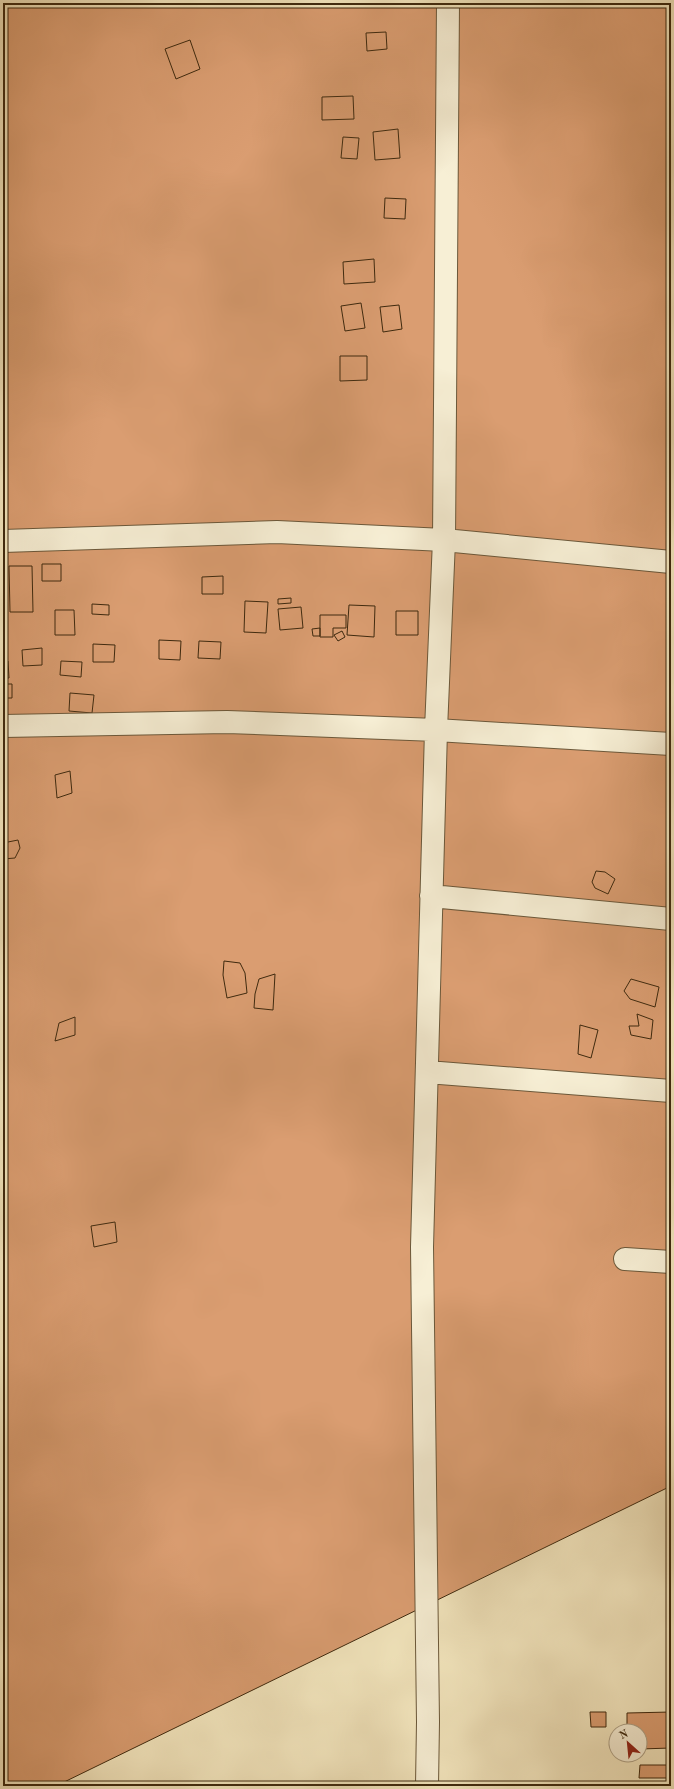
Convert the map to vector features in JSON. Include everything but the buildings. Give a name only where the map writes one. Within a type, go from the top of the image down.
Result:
[{"type":"street","points":[[427,1786],[428,1722],[422,1247],[436,730],[444,540],[448,3]]},
{"type":"street","points":[[3,541],[277,532],[444,540],[671,562]]},
{"type":"street","points":[[3,726],[228,722],[436,730],[671,744]]},
{"type":"street","points":[[431,896],[671,919]]},
{"type":"street","points":[[427,1072],[671,1091]]},
{"type":"street","points":[[625,1259],[671,1262]]}]
